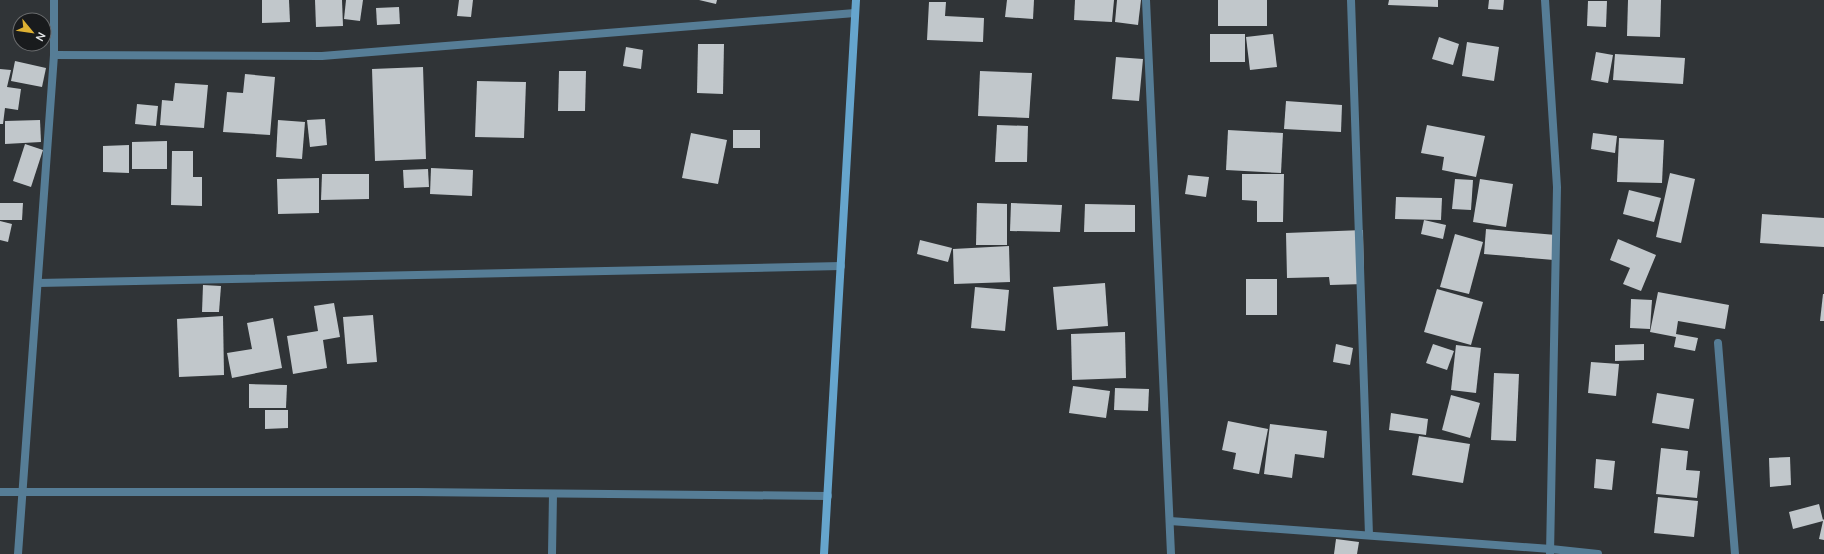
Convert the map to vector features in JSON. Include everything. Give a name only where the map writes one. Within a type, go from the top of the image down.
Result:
[{"type":"main road","points":[[824,554],[856,0]]},
{"type":"street","points":[[18,554],[21,491],[38,283],[54,55],[54,0]]},
{"type":"street","points":[[1146,0],[1171,554]]},
{"type":"street","points":[[1351,0],[1368,535]]},
{"type":"street","points":[[1545,0],[1557,187],[1550,551]]},
{"type":"street","points":[[54,55],[322,56],[855,13]]},
{"type":"street","points":[[38,283],[841,266]]},
{"type":"street","points":[[1718,343],[1735,554]]},
{"type":"street","points":[[0,492],[828,496]]},
{"type":"street","points":[[552,554],[553,494]]},
{"type":"street","points":[[1170,521],[1368,535],[1598,554]]},
{"type":"building","points":[[262,0],[289,0],[290,22],[262,23]]},
{"type":"building","points":[[315,0],[342,0],[343,26],[316,27]]},
{"type":"building","points":[[346,0],[363,0],[360,21],[344,19]]},
{"type":"building","points":[[459,0],[473,0],[471,17],[457,16]]},
{"type":"building","points":[[699,0],[717,0],[716,4]]},
{"type":"building","points":[[1007,0],[1034,0],[1033,19],[1005,17]]},
{"type":"building","points":[[1075,0],[1114,0],[1112,22],[1074,20]]},
{"type":"building","points":[[1117,0],[1141,0],[1138,25],[1115,22]]},
{"type":"building","points":[[1218,0],[1267,0],[1267,26],[1218,26]]},
{"type":"building","points":[[1389,0],[1438,0],[1438,7],[1388,5]]},
{"type":"building","points":[[1489,0],[1504,0],[1503,10],[1488,9]]},
{"type":"building","points":[[1628,0],[1661,0],[1660,37],[1627,36]]},
{"type":"building","points":[[1588,1],[1607,1],[1606,27],[1587,26]]},
{"type":"building","points":[[929,2],[946,2],[945,16],[984,18],[983,42],[927,40]]},
{"type":"building","points":[[399,7],[400,24],[377,25],[376,8]]},
{"type":"building","points":[[1210,34],[1245,34],[1245,62],[1210,62]]},
{"type":"building","points":[[1273,34],[1277,67],[1250,70],[1246,37]]},
{"type":"building","points":[[1439,37],[1459,44],[1453,65],[1432,59]]},
{"type":"building","points":[[1467,42],[1499,47],[1494,81],[1462,76]]},
{"type":"building","points":[[698,44],[724,44],[723,94],[697,93]]},
{"type":"building","points":[[626,47],[643,50],[641,69],[623,66]]},
{"type":"building","points":[[1596,52],[1613,55],[1608,83],[1591,80]]},
{"type":"building","points":[[1615,54],[1685,58],[1683,84],[1613,80]]},
{"type":"building","points":[[1116,57],[1143,59],[1139,101],[1112,99]]},
{"type":"building","points":[[15,61],[46,68],[42,87],[11,81]]},
{"type":"building","points":[[423,67],[426,159],[375,161],[372,69]]},
{"type":"building","points":[[0,69],[11,70],[7,87],[21,89],[18,110],[5,108],[3,124],[0,124]]},
{"type":"building","points":[[559,71],[586,71],[585,111],[558,111]]},
{"type":"building","points":[[980,71],[1032,73],[1029,118],[978,116]]},
{"type":"building","points":[[245,74],[275,77],[270,135],[223,132],[227,92],[243,93]]},
{"type":"building","points":[[477,81],[526,82],[524,138],[475,137]]},
{"type":"building","points":[[175,83],[208,85],[204,128],[160,125],[162,100],[173,101]]},
{"type":"building","points":[[1286,101],[1342,105],[1341,132],[1284,129]]},
{"type":"building","points":[[137,104],[158,106],[156,126],[135,124]]},
{"type":"building","points":[[325,119],[327,145],[310,147],[307,120]]},
{"type":"building","points":[[40,120],[41,142],[5,144],[5,121]]},
{"type":"building","points":[[278,120],[305,122],[302,159],[276,157]]},
{"type":"building","points":[[997,125],[1028,126],[1027,162],[995,162]]},
{"type":"building","points":[[1427,125],[1485,136],[1476,177],[1442,170],[1444,157],[1421,153]]},
{"type":"building","points":[[733,130],[760,130],[760,148],[733,148]]},
{"type":"building","points":[[1228,130],[1283,133],[1281,173],[1226,170]]},
{"type":"building","points":[[691,133],[727,140],[718,184],[682,178]]},
{"type":"building","points":[[1593,133],[1617,136],[1615,153],[1591,149]]},
{"type":"building","points":[[1619,138],[1664,140],[1662,183],[1617,182]]},
{"type":"building","points":[[167,141],[167,169],[132,169],[132,142]]},
{"type":"building","points":[[25,144],[43,150],[31,187],[13,181]]},
{"type":"building","points":[[129,145],[129,173],[103,172],[103,146]]},
{"type":"building","points":[[172,151],[193,151],[193,177],[202,177],[202,206],[171,205]]},
{"type":"building","points":[[431,168],[473,170],[472,196],[430,194]]},
{"type":"building","points":[[428,169],[429,187],[404,188],[403,170]]},
{"type":"building","points":[[1670,173],[1695,179],[1681,243],[1656,237]]},
{"type":"building","points":[[322,174],[369,174],[369,199],[321,200]]},
{"type":"building","points":[[1242,174],[1284,174],[1283,222],[1257,222],[1257,201],[1242,200]]},
{"type":"building","points":[[1188,175],[1209,177],[1206,197],[1185,194]]},
{"type":"building","points":[[319,178],[319,213],[278,214],[277,179]]},
{"type":"building","points":[[1455,179],[1473,180],[1471,210],[1452,209]]},
{"type":"building","points":[[1480,179],[1513,184],[1506,227],[1473,222]]},
{"type":"building","points":[[1629,190],[1661,198],[1654,222],[1623,214]]},
{"type":"building","points":[[1396,197],[1442,198],[1441,220],[1395,219]]},
{"type":"building","points":[[0,203],[23,203],[22,220],[0,220]]},
{"type":"building","points":[[977,203],[1007,204],[1007,245],[976,245]]},
{"type":"building","points":[[1011,203],[1062,205],[1060,232],[1010,231]]},
{"type":"building","points":[[1085,204],[1135,205],[1135,232],[1084,232]]},
{"type":"building","points":[[1762,214],[1824,218],[1824,247],[1760,243]]},
{"type":"building","points":[[1424,220],[1446,225],[1443,239],[1421,234]]},
{"type":"building","points":[[0,221],[12,224],[8,242],[0,240]]},
{"type":"building","points":[[1486,229],[1556,235],[1554,260],[1484,254]]},
{"type":"building","points":[[1363,230],[1364,284],[1330,285],[1329,277],[1287,278],[1286,233]]},
{"type":"building","points":[[1455,234],[1483,242],[1469,294],[1440,287]]},
{"type":"building","points":[[1618,239],[1656,255],[1641,291],[1623,284],[1630,268],[1610,260]]},
{"type":"building","points":[[920,240],[952,248],[948,262],[917,254]]},
{"type":"building","points":[[1009,246],[1010,282],[954,284],[953,249]]},
{"type":"building","points":[[1246,279],[1277,279],[1277,315],[1246,315]]},
{"type":"building","points":[[1105,283],[1108,326],[1057,330],[1053,287]]},
{"type":"building","points":[[203,285],[221,286],[219,312],[202,312]]},
{"type":"building","points":[[975,287],[1009,290],[1005,331],[971,328]]},
{"type":"building","points":[[1437,289],[1483,302],[1471,345],[1424,332]]},
{"type":"building","points":[[1658,292],[1729,305],[1725,329],[1678,321],[1676,334],[1698,338],[1695,351],[1674,347],[1676,337],[1650,332]]},
{"type":"building","points":[[1823,294],[1824,321],[1820,321]]},
{"type":"building","points":[[1631,299],[1652,300],[1650,329],[1630,328]]},
{"type":"building","points":[[334,303],[340,337],[323,340],[327,368],[293,374],[287,336],[318,331],[314,306]]},
{"type":"building","points":[[373,315],[377,362],[347,364],[343,317]]},
{"type":"building","points":[[223,316],[224,375],[179,377],[177,319]]},
{"type":"building","points":[[273,318],[282,368],[232,378],[227,353],[252,349],[247,323]]},
{"type":"building","points":[[1125,332],[1126,378],[1072,380],[1071,334]]},
{"type":"building","points":[[1336,344],[1353,348],[1350,365],[1333,362]]},
{"type":"building","points":[[1433,344],[1454,351],[1447,370],[1426,363]]},
{"type":"building","points":[[1644,344],[1644,360],[1615,361],[1615,345]]},
{"type":"building","points":[[1456,345],[1481,348],[1476,393],[1451,390]]},
{"type":"building","points":[[1591,362],[1619,364],[1616,396],[1588,393]]},
{"type":"building","points":[[1494,373],[1519,374],[1516,441],[1491,440]]},
{"type":"building","points":[[249,384],[287,385],[286,408],[249,408]]},
{"type":"building","points":[[1073,386],[1110,391],[1106,418],[1069,413]]},
{"type":"building","points":[[1115,388],[1149,389],[1148,411],[1114,410]]},
{"type":"building","points":[[1657,393],[1694,399],[1689,429],[1652,423]]},
{"type":"building","points":[[1451,395],[1480,403],[1470,438],[1442,430]]},
{"type":"building","points":[[265,410],[288,410],[288,428],[265,429]]},
{"type":"building","points":[[1391,413],[1428,419],[1426,435],[1389,430]]},
{"type":"building","points":[[1228,421],[1268,429],[1259,474],[1233,469],[1236,453],[1222,450]]},
{"type":"building","points":[[1270,424],[1327,431],[1324,458],[1295,454],[1292,478],[1264,474]]},
{"type":"building","points":[[1419,436],[1470,444],[1463,483],[1412,475]]},
{"type":"building","points":[[1661,448],[1688,451],[1686,470],[1700,471],[1697,498],[1656,494]]},
{"type":"building","points":[[1790,457],[1791,485],[1770,487],[1769,458]]},
{"type":"building","points":[[1596,459],[1615,461],[1612,490],[1594,488]]},
{"type":"building","points":[[1658,497],[1698,501],[1694,537],[1654,533]]},
{"type":"building","points":[[1819,504],[1823,520],[1824,519],[1824,540],[1819,539],[1823,521],[1793,529],[1789,512]]},
{"type":"building","points":[[1336,539],[1359,542],[1357,554],[1334,554]]}]
